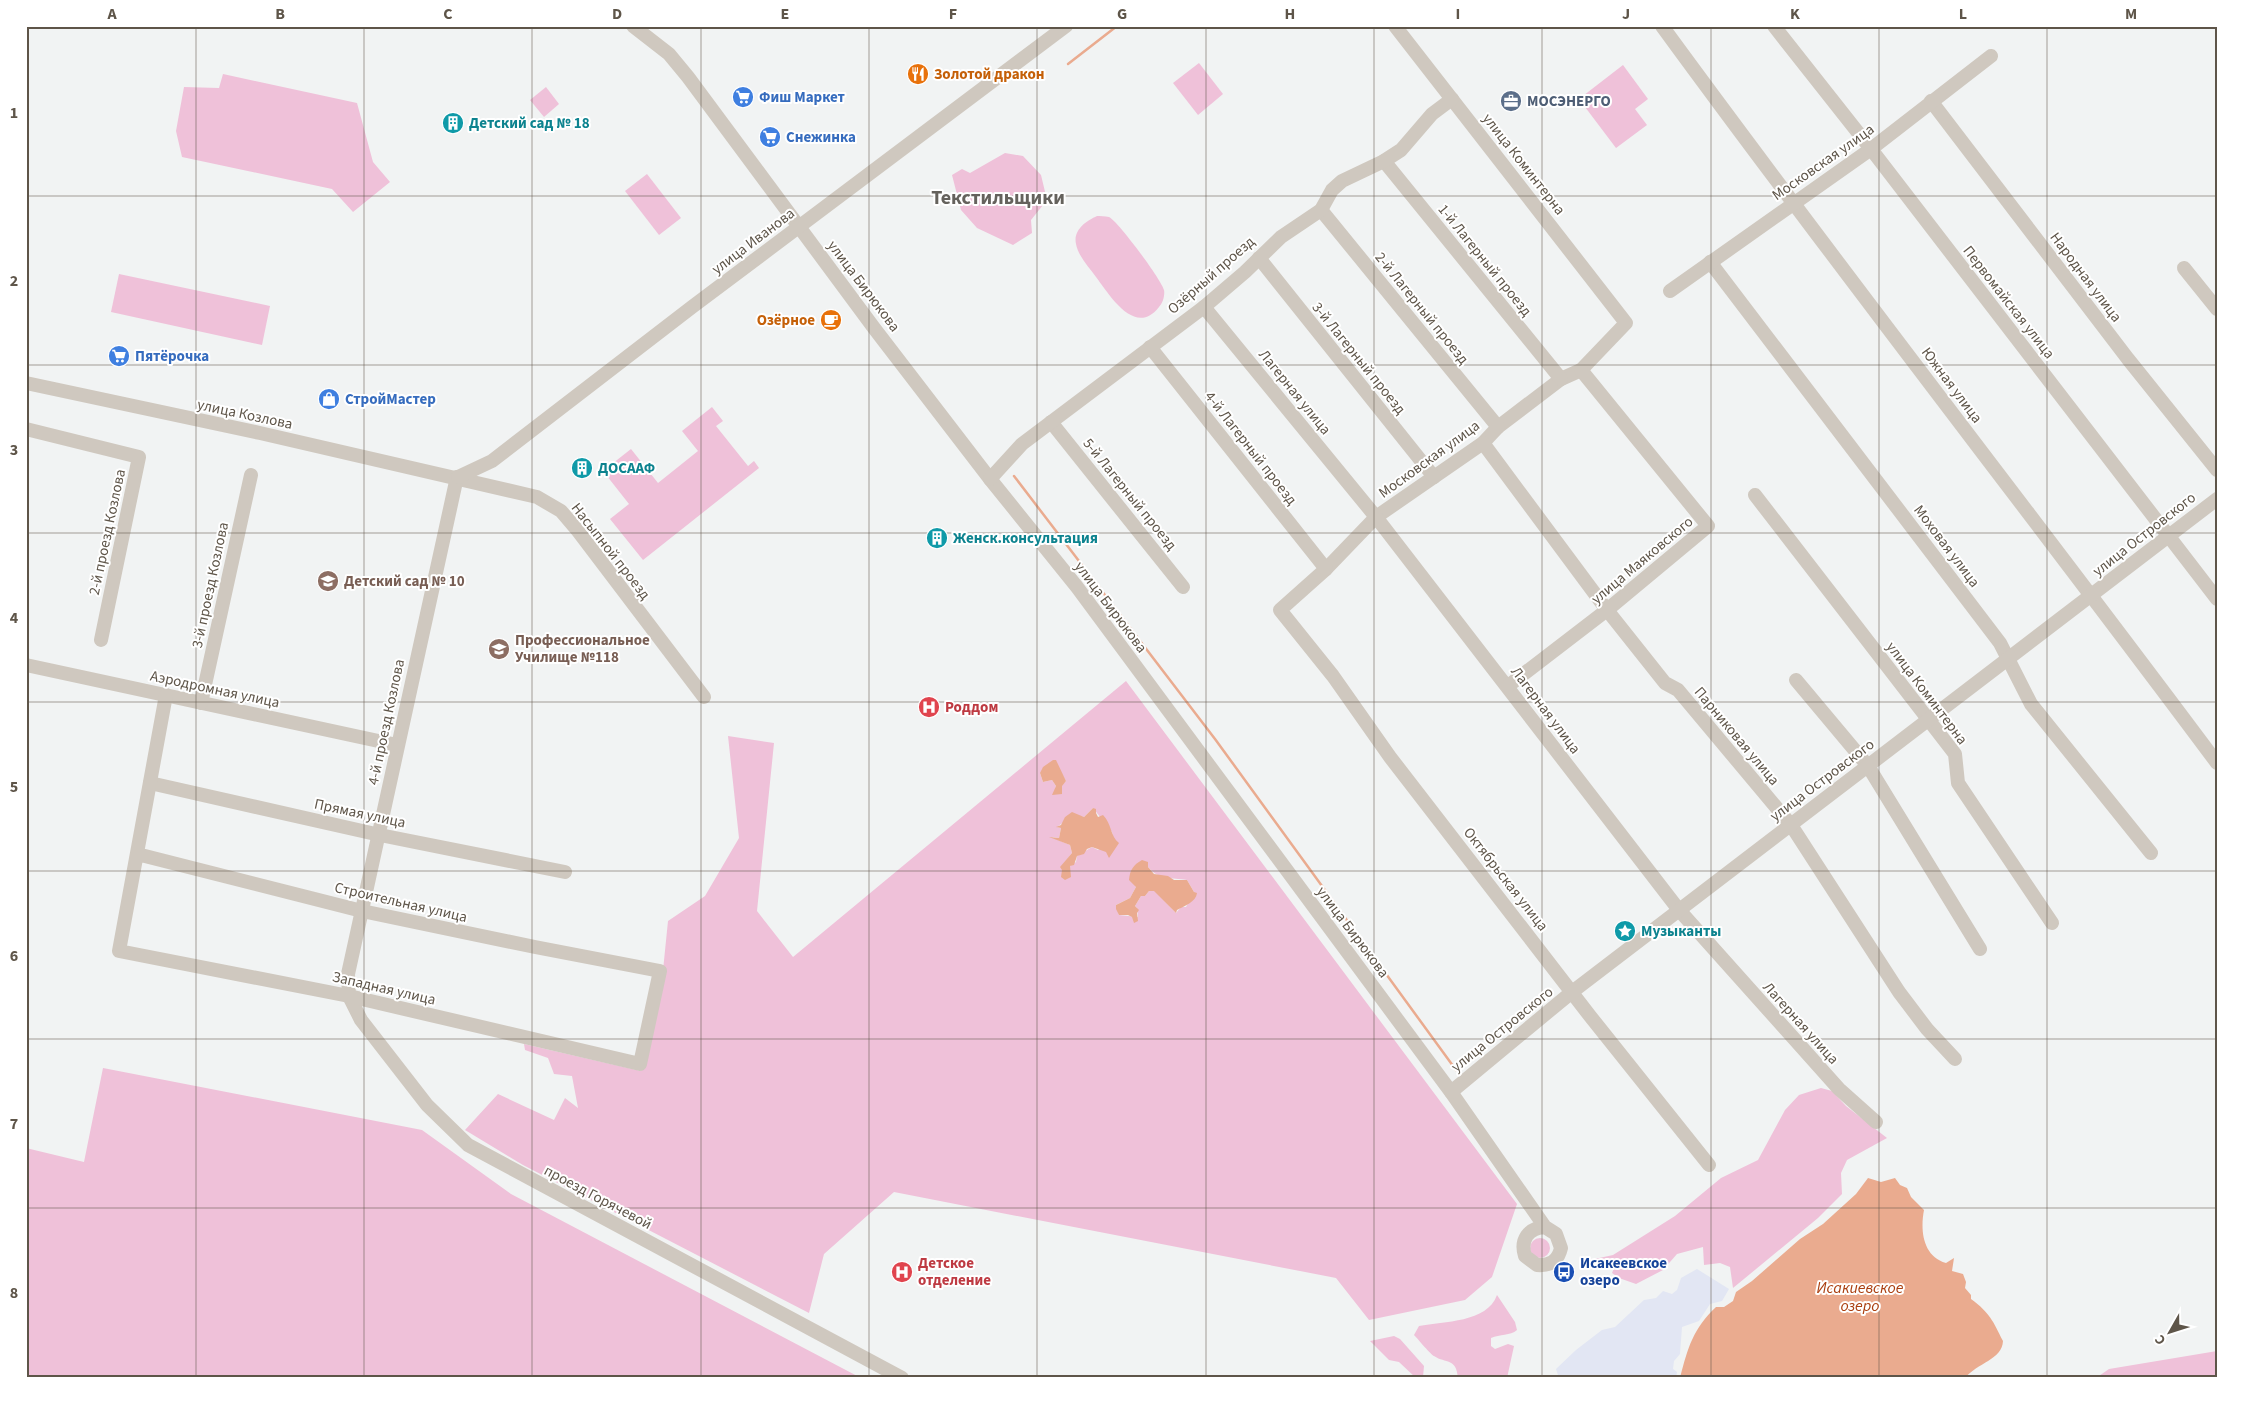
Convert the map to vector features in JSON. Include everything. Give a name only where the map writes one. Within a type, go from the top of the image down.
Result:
[{"type":"street","name":"улица Бирюкова","points":[[633,26],[675,60],[990,479],[1077,587],[1451,1092],[1525,1199],[1545,1228],[1556,1234],[1561,1242],[1560,1253],[1550,1264],[1537,1265],[1528,1259],[1523,1250],[1526,1236],[1525,1199]]},
{"type":"street","name":"улица Иванова","points":[[457,477],[492,461],[1066,26]]},
{"type":"street","name":"улица Коминтерна","points":[[1395,26],[1626,323]]},
{"type":"street","name":"Южная улица","points":[[1662,26],[1793,203],[2092,595],[2217,763]]},
{"type":"street","name":"Первомайская улица","points":[[1774,26],[1871,149],[2217,599]]},
{"type":"street","name":"Московская улица","points":[[1670,291],[1871,149],[1991,56]]},
{"type":"street","name":"Озёрный проезд","points":[[990,479],[1022,444],[1204,307],[1281,237],[1321,210],[1332,190],[1342,181],[1384,162],[1401,150],[1432,114],[1452,99]]},
{"type":"street","name":"Народная улица","points":[[1931,102],[2128,359],[2217,470]]},
{"type":"street","name":"1-й Лагерный проезд","points":[[1384,162],[1561,379]]},
{"type":"street","name":"2-й Лагерный проезд","points":[[1321,210],[1498,428]]},
{"type":"street","name":"3-й Лагерный проезд","points":[[1259,258],[1434,477]]},
{"type":"street","name":"Моховая улица","points":[[1710,262],[2000,643],[2031,704],[2151,853]]},
{"type":"street","points":[[2184,268],[2217,309]]},
{"type":"street","name":"Лагерная улица","points":[[1204,307],[1376,517],[1679,910],[1839,1089],[1876,1122]]},
{"type":"street","name":"Московская улица","points":[[1280,610],[1326,569],[1376,517],[1483,443],[1498,428],[1561,379],[1581,370],[1626,323]]},
{"type":"street","name":"4-й Лагерный проезд","points":[[1150,347],[1326,569]]},
{"type":"street","name":"улица Маяковского","points":[[1508,686],[1607,610],[1708,526],[1581,370]]},
{"type":"street","name":"улица Козлова","points":[[26,383],[457,477]]},
{"type":"street","name":"5-й Лагерный проезд","points":[[1051,422],[1183,587]]},
{"type":"street","name":"2-й проезд Козлова","points":[[26,429],[140,457],[101,640]]},
{"type":"street","name":"Парниковая улица","points":[[1483,443],[1607,610],[1665,683],[1678,690],[1791,825],[1899,992],[1926,1029],[1955,1059]]},
{"type":"street","name":"3-й проезд Козлова","points":[[201,703],[251,475]]},
{"type":"street","name":"Насыпной проезд","points":[[457,477],[537,497],[561,511],[704,698]]},
{"type":"street","name":"4-й проезд Козлова","points":[[348,974],[457,477]]},
{"type":"street","name":"улица Коминтерна","points":[[1755,495],[1955,754],[1958,783],[2052,923]]},
{"type":"street","name":"улица Островского","points":[[1451,1092],[1572,992],[2217,499]]},
{"type":"street","name":"Октябрьская улица","points":[[1280,610],[1333,676],[1390,757],[1709,1165]]},
{"type":"street","name":"Аэродромная улица","points":[[26,665],[397,745]]},
{"type":"street","points":[[1796,680],[1868,766],[1980,949]]},
{"type":"street","points":[[137,854],[166,696]]},
{"type":"street","name":"Прямая улица","points":[[150,783],[380,835],[565,872]]},
{"type":"street","name":"Строительная улица","points":[[137,854],[362,911],[660,971],[640,1064]]},
{"type":"street","name":"Западная улица","points":[[137,854],[119,951],[349,996],[640,1064]]},
{"type":"street","name":"проезд Горячевой","points":[[348,974],[349,996],[361,1020],[427,1105],[468,1145],[902,1378]]},
{"type":"street","points":[[1526,1236],[1532,1230],[1545,1228]]},
{"type":"shaded area","points":[[1199,63],[1223,94],[1198,115],[1173,83]]},
{"type":"shaded area","points":[[1623,65],[1648,99],[1635,109],[1647,125],[1616,148],[1579,99]]},
{"type":"shaded area","points":[[223,74],[357,103],[373,162],[390,182],[353,212],[332,189],[182,157],[176,131],[184,87],[219,88]]},
{"type":"shaded area","points":[[546,87],[559,104],[544,117],[530,100]]},
{"type":"shaded area","points":[[1005,153],[1023,156],[1041,175],[1047,200],[1031,220],[1032,233],[1013,245],[977,228],[961,210],[952,175],[962,169],[970,173]]},
{"type":"shaded area","points":[[647,174],[681,218],[659,235],[625,191]]},
{"type":"shaded area","points":[[1097,216],[1109,217],[1121,228],[1161,284],[1164,290],[1163,301],[1150,315],[1141,318],[1132,316],[1123,310],[1079,253],[1076,244],[1076,234],[1085,223]]},
{"type":"shaded area","points":[[119,274],[270,306],[262,345],[111,312]]},
{"type":"shaded area","points":[[712,407],[723,421],[716,426],[748,466],[754,461],[759,468],[643,560],[610,519],[629,504],[603,471],[631,449],[658,483],[698,451],[682,431]]},
{"type":"shaded area","points":[[1126,681],[1517,1204],[1492,1277],[1465,1300],[1369,1320],[1336,1278],[894,1192],[824,1254],[809,1313],[523,1165],[465,1130],[498,1094],[554,1120],[565,1098],[578,1108],[572,1076],[554,1074],[548,1058],[525,1050],[524,1044],[641,1071],[661,990],[668,921],[705,896],[739,838],[728,736],[774,743],[757,911],[793,957]],"holes":[[[1061,772],[1066,781],[1055,790],[1056,786],[1052,780],[1043,782],[1040,773]],[[1093,808],[1112,832],[1113,838],[1098,850],[1092,847],[1077,856],[1076,862],[1070,866],[1061,867],[1072,853],[1070,845],[1051,837],[1059,838],[1061,828],[1057,827],[1065,821],[1065,817],[1075,815],[1084,817]],[[1148,867],[1157,875],[1187,880],[1194,892],[1186,907],[1181,907],[1176,913],[1154,890],[1149,891],[1145,896],[1141,896],[1135,906],[1138,917],[1119,915],[1116,905],[1130,898],[1136,887],[1133,882]]]},
{"type":"shaded area","points":[[103,1068],[422,1130],[511,1194],[861,1378],[26,1378],[26,1148],[84,1162]]},
{"type":"shaded area","points":[[1821,1088],[1832,1091],[1846,1106],[1887,1138],[1847,1160],[1841,1173],[1842,1194],[1818,1218],[1733,1288],[1730,1267],[1720,1263],[1704,1265],[1703,1247],[1677,1254],[1663,1270],[1636,1284],[1619,1278],[1612,1273],[1617,1261],[1598,1268],[1590,1260],[1613,1255],[1675,1216],[1721,1178],[1758,1160],[1785,1110],[1799,1095]]},
{"type":"shaded area","points":[[1536,1238],[1544,1238],[1550,1244],[1550,1252],[1544,1258],[1536,1258],[1530,1252],[1530,1244]]},
{"type":"shaded area","points":[[1497,1295],[1515,1322],[1517,1330],[1491,1338],[1491,1346],[1495,1349],[1508,1344],[1514,1346],[1507,1378],[1458,1378],[1453,1364],[1432,1355],[1414,1335],[1419,1326],[1475,1316],[1492,1304]]},
{"type":"shaded area","points":[[1394,1336],[1400,1339],[1424,1366],[1423,1377],[1416,1378],[1399,1362],[1389,1360],[1370,1341]]},
{"type":"shaded area","points":[[2217,1351],[2217,1378],[2096,1378],[2109,1369]]},
{"type":"sand","points":[[1697,1269],[1729,1289],[1722,1301],[1710,1304],[1699,1321],[1682,1327],[1680,1354],[1674,1361],[1673,1369],[1677,1372],[1676,1378],[1555,1378],[1558,1375],[1556,1369],[1576,1350],[1602,1330],[1615,1327],[1644,1300],[1656,1298],[1663,1291],[1672,1294],[1677,1290],[1681,1278]]},
{"type":"water","points":[[1056,760],[1066,781],[1062,786],[1062,794],[1052,795],[1056,786],[1052,780],[1043,782],[1040,773],[1043,767]]},
{"type":"water","points":[[1093,808],[1096,809],[1098,817],[1103,815],[1106,819],[1114,837],[1119,843],[1109,858],[1106,852],[1092,847],[1087,849],[1084,854],[1077,856],[1074,865],[1070,866],[1071,877],[1065,880],[1061,877],[1062,870],[1060,867],[1072,853],[1070,845],[1049,837],[1059,838],[1061,828],[1056,827],[1061,825],[1065,817],[1072,812],[1084,817]]},
{"type":"water","points":[[1142,860],[1148,862],[1148,867],[1154,874],[1168,876],[1174,880],[1187,880],[1194,892],[1197,893],[1194,899],[1177,910],[1176,913],[1154,891],[1149,891],[1145,896],[1141,896],[1135,906],[1139,910],[1137,913],[1138,921],[1134,923],[1132,917],[1119,915],[1116,905],[1130,898],[1136,887],[1129,880],[1130,873],[1132,868]]},
{"type":"water","name":"Исакиевское озеро","points":[[1868,1178],[1881,1182],[1895,1178],[1900,1185],[1907,1188],[1911,1197],[1924,1210],[1923,1234],[1928,1249],[1938,1260],[1946,1263],[1954,1258],[1952,1271],[1963,1274],[1966,1282],[1965,1288],[1971,1295],[1971,1299],[1990,1318],[2003,1341],[1998,1353],[1965,1378],[1680,1378],[1692,1339],[1708,1315],[1716,1307],[1724,1307],[1733,1301],[1736,1292],[1752,1281],[1800,1239],[1823,1224],[1856,1194]]},
{"type":"waterway","points":[[1068,64],[1117,26]]},
{"type":"waterway","points":[[1014,476],[1215,739],[1456,1070]]},
{"type":"place","name":"Золотой дракон","points":[[918,74]]},
{"type":"place","name":"Фиш Маркет","points":[[743,97]]},
{"type":"place","name":"МОСЭНЕРГО","points":[[1511,101]]},
{"type":"place","name":"Детский сад № 18","points":[[453,123]]},
{"type":"place","name":"Снежинка","points":[[770,137]]},
{"type":"place","name":"Озёрное","points":[[831,320]]},
{"type":"place","name":"Пятёрочка","points":[[119,356]]},
{"type":"place","name":"СтройМастер","points":[[329,399]]},
{"type":"place","name":"ДОСААФ","points":[[582,468]]},
{"type":"place","name":"Женск.консультация","points":[[937,538]]},
{"type":"place","name":"Детский сад № 10","points":[[328,581]]},
{"type":"place","name":"Профессиональное Училище №118","points":[[499,649]]},
{"type":"place","name":"Роддом","points":[[929,707]]},
{"type":"place","name":"Музыканты","points":[[1625,931]]},
{"type":"place","name":"Детское отделение","points":[[902,1272]]},
{"type":"place","name":"Исакеевское озеро","points":[[1564,1272]]},
{"type":"district","name":"Текстильщики","points":[[998,197]]}]
